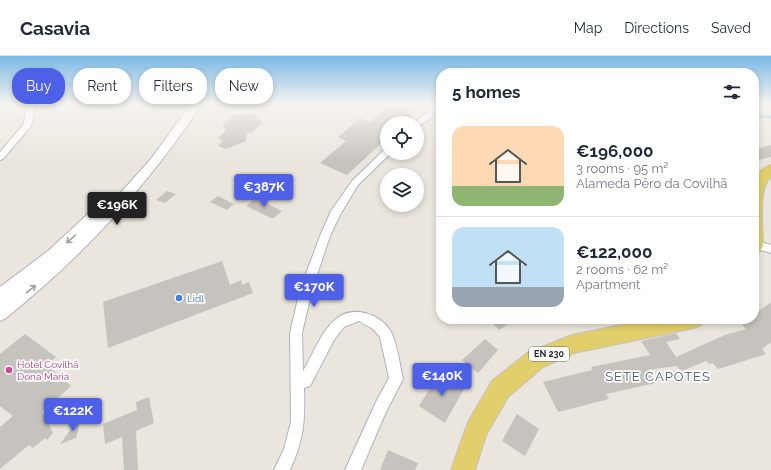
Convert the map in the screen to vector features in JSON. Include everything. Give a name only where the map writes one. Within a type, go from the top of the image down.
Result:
[{"type":"main road","points":[[0,297],[54,254],[84,227],[134,171],[173,123]]},
{"type":"main road","points":[[0,313],[91,236],[144,175],[183,123]]},
{"type":"main road","points":[[759,180],[761,177],[771,170]]},
{"type":"main road","name":"EN 230","points":[[463,470],[476,430],[500,389],[535,360],[572,344],[670,324]]},
{"type":"street","points":[[0,157],[27,126],[28,123]]},
{"type":"street","points":[[282,470],[291,451],[298,422],[296,333],[306,290],[325,236],[335,214],[355,183],[380,159]]},
{"type":"street","points":[[759,246],[771,249]]},
{"type":"street","points":[[296,383],[305,381],[330,336],[340,323],[349,318],[360,316],[377,325],[386,334],[396,379],[381,407],[353,470]]},
{"type":"building","points":[[224,123],[262,123],[251,133],[247,133],[246,141],[226,149],[218,146],[223,141],[218,138],[226,130],[222,125]]},
{"type":"building","points":[[354,123],[380,123],[380,144],[347,175],[320,163],[346,141],[338,137]]},
{"type":"building","points":[[771,145],[771,157],[759,160],[759,148]]},
{"type":"building","points":[[167,191],[176,194],[165,203],[156,200]]},
{"type":"building","points":[[218,196],[234,204],[227,210],[210,202]]},
{"type":"building","points":[[256,198],[282,211],[274,218],[271,218],[246,206]]},
{"type":"building","points":[[222,261],[230,285],[241,280],[242,285],[249,282],[253,293],[108,348],[103,302]]},
{"type":"building","points":[[771,302],[771,342],[762,349],[766,354],[718,369],[713,363],[709,364],[706,361],[682,371],[676,366],[647,370],[656,383],[606,394],[609,399],[558,412],[543,382],[592,370],[591,367],[650,355],[641,341],[676,333],[680,339],[666,342],[676,357],[725,335],[746,329],[742,325],[743,324],[759,324],[759,311]]},
{"type":"building","points":[[493,324],[508,324],[499,330]]},
{"type":"building","points":[[25,334],[56,357],[47,365],[71,386],[42,412],[53,433],[47,440],[45,438],[33,448],[29,445],[0,469],[0,427],[13,416],[0,406],[0,354]]},
{"type":"building","points":[[485,339],[498,350],[478,373],[462,360]]},
{"type":"building","points":[[440,372],[465,387],[445,423],[419,406]]},
{"type":"building","points":[[149,397],[154,423],[136,431],[138,470],[124,470],[122,437],[105,444],[103,424],[137,410],[136,402]]},
{"type":"building","points":[[82,414],[76,438],[60,444]]},
{"type":"building","points":[[517,414],[539,429],[525,456],[502,441]]},
{"type":"building","points":[[388,450],[418,463],[415,470],[380,470]]},
{"type":"place","name":"Lidl","points":[[179,298]]},
{"type":"place","name":"Hotel Covilhã Dona Maria","points":[[9,370]]},
{"type":"district","name":"SETE CAPOTES","points":[[658,376]]}]
